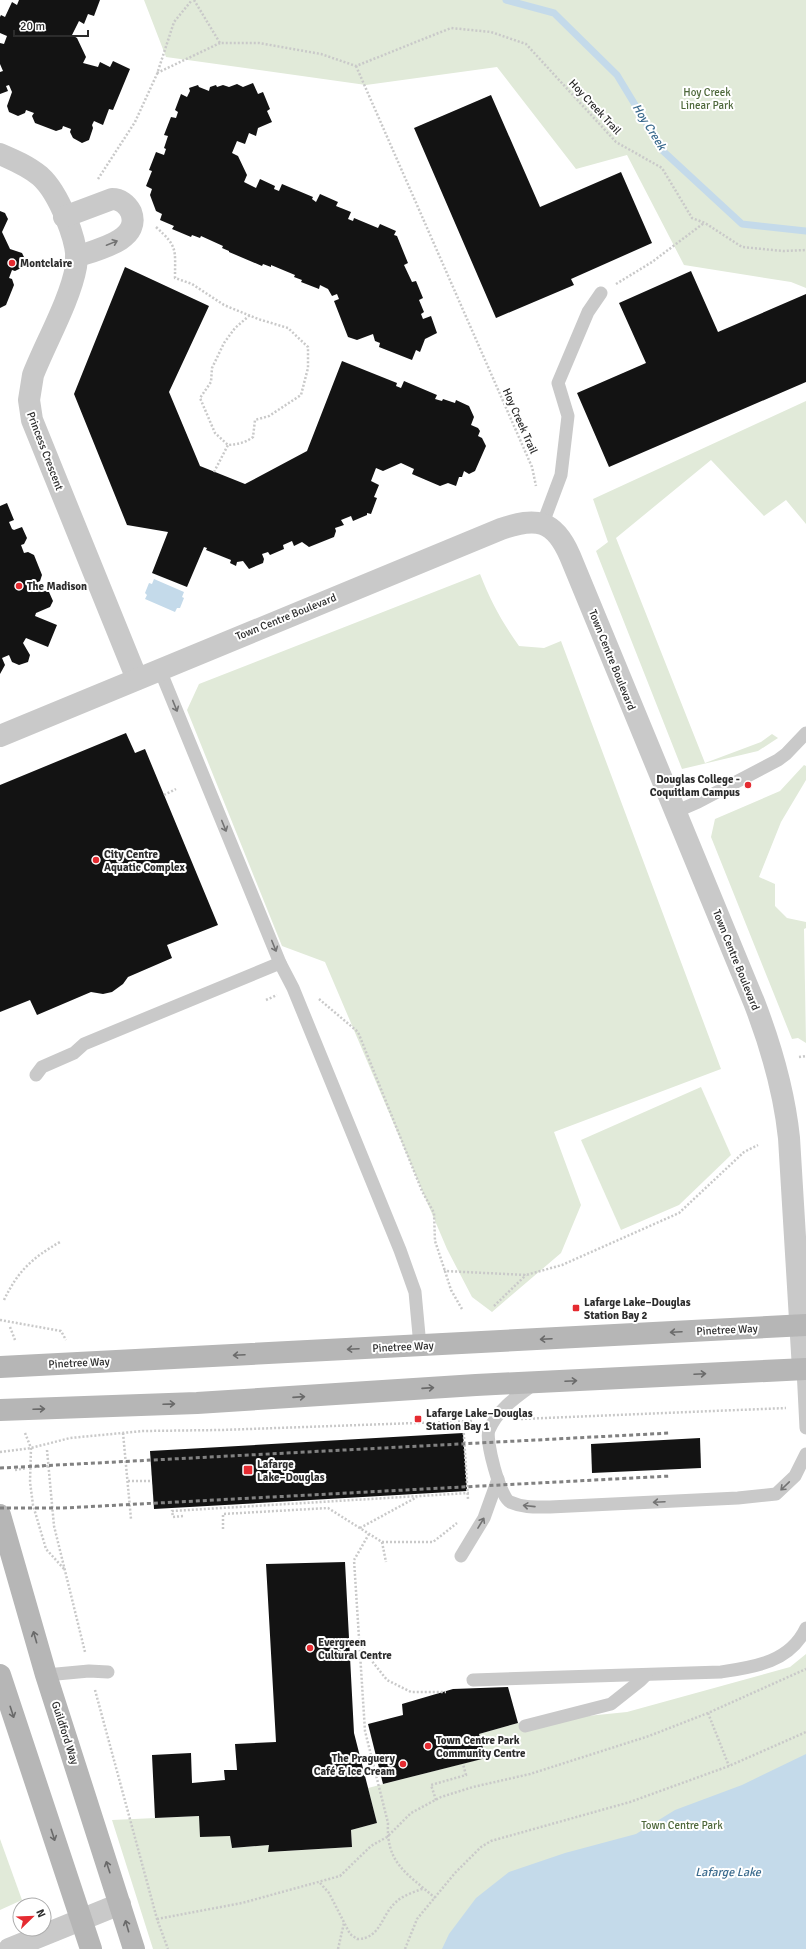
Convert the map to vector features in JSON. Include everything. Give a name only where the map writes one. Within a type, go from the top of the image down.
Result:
[{"type":"main road","name":"Pinetree Way","points":[[0,1367],[803,1325]]},
{"type":"main road","points":[[0,1410],[197,1403],[804,1369]]},
{"type":"main road","name":"Guildford Way","points":[[0,1515],[46,1675],[134,1949]]},
{"type":"main road","points":[[0,1675],[91,1949]]},
{"type":"street","name":"Princess Crescent","points":[[0,154],[22,164],[43,180],[55,197],[64,217],[76,257],[71,286],[33,375],[28,405],[42,446],[137,679]]},
{"type":"street","points":[[64,217],[112,199],[117,199],[125,204],[132,217],[131,231],[125,237],[76,257]]},
{"type":"street","name":"Town Centre Boulevard","points":[[0,736],[501,528],[527,522],[543,523],[555,531],[567,548],[754,1002],[769,1043],[782,1089],[789,1138],[803,1325],[804,1369]]},
{"type":"street","points":[[9,1949],[120,1904]]},
{"type":"lane","points":[[543,523],[561,476],[568,416],[558,383],[588,312],[601,293]]},
{"type":"lane","points":[[160,670],[280,963],[293,988],[400,1250],[414,1292],[420,1346]]},
{"type":"lane","points":[[675,812],[698,802],[778,760],[786,754],[806,733]]},
{"type":"lane","points":[[36,1075],[44,1066],[74,1053],[84,1044],[280,963]]},
{"type":"lane","points":[[804,1369],[806,1428]]},
{"type":"lane","points":[[536,1383],[505,1405],[488,1431],[492,1456],[504,1496],[509,1501],[525,1506],[550,1507],[738,1498],[776,1494],[795,1476],[806,1454]]},
{"type":"lane","points":[[461,1556],[484,1518],[498,1479]]},
{"type":"lane","points":[[473,1680],[721,1672],[751,1668],[778,1659],[793,1647],[806,1628]]},
{"type":"lane","points":[[46,1675],[89,1671],[108,1672]]},
{"type":"lane","points":[[525,1726],[611,1704],[640,1682],[646,1675]]},
{"type":"path","points":[[96,181],[135,122],[156,74],[174,22],[193,0],[220,42]]},
{"type":"path","name":"Hoy Creek Trail","points":[[536,488],[532,467],[356,66],[451,28],[491,32],[526,44],[616,142],[662,168],[692,218],[705,223],[742,247],[783,251],[806,250]]},
{"type":"path","points":[[156,74],[220,42],[259,43],[321,54],[356,66]]},
{"type":"path","points":[[601,293],[652,262],[705,223]]},
{"type":"path","points":[[154,224],[170,239],[175,247],[175,278],[192,284],[224,305],[288,328],[308,347],[308,368],[301,395],[269,416],[255,420],[253,437],[248,441],[228,445],[215,433],[200,398],[211,382],[212,368],[224,343],[235,328],[250,315]]},
{"type":"path","points":[[214,472],[228,445]]},
{"type":"path","points":[[164,795],[176,789]]},
{"type":"path","points":[[266,1000],[293,988]]},
{"type":"path","points":[[317,997],[358,1032],[422,1191],[434,1213],[435,1241],[451,1290],[462,1309]]},
{"type":"path","points":[[799,1057],[806,1056]]},
{"type":"path","points":[[445,1271],[526,1275],[562,1265],[679,1213],[744,1152],[758,1145]]},
{"type":"path","points":[[4,1300],[18,1274],[27,1264],[40,1253],[60,1242]]},
{"type":"path","points":[[494,1306],[526,1275]]},
{"type":"path","points":[[0,1320],[61,1331],[78,1363]]},
{"type":"path","points":[[10,1327],[15,1340]]},
{"type":"path","points":[[0,1452],[30,1448],[70,1438],[143,1431],[220,1430],[495,1420],[766,1408]]},
{"type":"path","points":[[463,1421],[469,1493],[467,1503]]},
{"type":"path","points":[[24,1431],[30,1448],[30,1482],[33,1505],[46,1549],[65,1571]]},
{"type":"path","points":[[123,1433],[132,1519]]},
{"type":"path","points":[[47,1450],[54,1526],[89,1671],[157,1919],[168,1949]]},
{"type":"path","points":[[34,1467],[49,1466]]},
{"type":"path","points":[[16,1470],[27,1468]]},
{"type":"path","points":[[128,1482],[152,1481]]},
{"type":"path","points":[[183,1516],[173,1517],[172,1511],[469,1493]]},
{"type":"path","points":[[360,1528],[419,1496]]},
{"type":"path","points":[[223,1529],[223,1514],[328,1508],[382,1542],[433,1542],[461,1520]]},
{"type":"path","points":[[370,1534],[354,1560],[365,1731],[388,1823],[387,1837],[391,1853],[397,1863],[435,1898]]},
{"type":"path","points":[[382,1542],[386,1562]]},
{"type":"path","points":[[360,1646],[387,1680],[411,1692],[446,1692]]},
{"type":"path","points":[[157,1919],[242,1903],[320,1883],[340,1876],[371,1846],[387,1837],[411,1813],[436,1800],[473,1787],[530,1774],[641,1738],[708,1713],[806,1669]]},
{"type":"path","points":[[708,1713],[730,1766]]},
{"type":"path","points":[[405,1949],[417,1919],[465,1863],[491,1841],[630,1802],[730,1766],[806,1732]]},
{"type":"path","points":[[436,1800],[431,1785],[466,1775],[464,1764]]},
{"type":"path","points":[[320,1883],[329,1893],[344,1922],[354,1937],[358,1939],[367,1938],[376,1932],[397,1901],[424,1888]]},
{"type":"path","points":[[338,1949],[344,1922]]},
{"type":"green space","name":"Hoy Creek Linear Park","points":[[144,0],[806,0],[806,288],[791,282],[684,265],[627,155],[576,169],[497,67],[366,85],[166,57]]},
{"type":"green space","points":[[806,401],[806,524],[786,500],[764,516],[711,460],[616,538],[705,763],[761,742],[772,734],[778,738],[758,751],[682,769],[596,551],[608,542],[593,499]]},
{"type":"green space","points":[[480,574],[497,612],[519,646],[544,648],[561,641],[721,1069],[554,1132],[581,1205],[561,1253],[492,1312],[472,1297],[447,1249],[325,962],[282,946],[187,710],[199,684]]},
{"type":"green space","points":[[804,765],[806,766],[806,780],[781,822],[759,877],[775,884],[775,906],[787,918],[806,922],[806,928],[804,929],[806,1043],[798,1038],[792,1039],[711,837],[715,819],[780,791]]},
{"type":"green space","points":[[701,1087],[731,1155],[679,1205],[621,1230],[581,1140]]},
{"type":"green space","name":"Town Centre Park","points":[[806,1654],[806,1949],[153,1949],[112,1820],[199,1816],[230,1836],[232,1848],[269,1845],[269,1852],[352,1847],[351,1830],[377,1823],[368,1788],[485,1758],[479,1734],[518,1723],[627,1712],[790,1667]]},
{"type":"green space","points":[[0,1839],[21,1897],[12,1897],[12,1905],[0,1910]]},
{"type":"water","points":[[154,579],[184,592],[182,597],[184,598],[180,608],[177,608],[175,612],[145,599],[147,595],[145,593],[149,583],[152,584]]},
{"type":"water","name":"Lafarge Lake","points":[[806,1754],[806,1949],[442,1949],[449,1934],[476,1898],[509,1872],[565,1853],[636,1834],[675,1810],[742,1785]]},
{"type":"building","points":[[19,0],[100,0],[94,16],[88,14],[84,24],[79,21],[72,35],[77,38],[86,57],[83,63],[98,67],[100,62],[110,67],[113,61],[130,69],[113,110],[109,109],[103,125],[94,121],[89,140],[82,143],[73,138],[70,132],[71,129],[63,126],[62,129],[56,131],[35,123],[32,116],[34,113],[26,110],[25,113],[18,116],[9,112],[7,106],[12,92],[9,85],[6,86],[8,91],[0,94],[0,72],[3,71],[0,64],[0,43],[4,44],[7,36],[0,33],[0,17],[1,15],[5,17],[12,2],[17,5]]},
{"type":"building","points":[[253,83],[258,94],[263,92],[270,109],[267,111],[272,122],[258,128],[256,136],[249,133],[245,144],[237,141],[232,153],[238,156],[247,175],[244,182],[256,188],[260,179],[275,186],[274,189],[279,191],[282,184],[313,197],[312,199],[316,202],[320,194],[338,202],[336,206],[351,212],[348,219],[353,221],[354,218],[378,228],[380,224],[396,231],[394,235],[397,236],[408,263],[404,265],[412,282],[416,281],[423,298],[419,300],[424,312],[421,314],[423,319],[431,316],[437,333],[425,339],[420,352],[416,350],[412,360],[379,347],[380,343],[375,341],[373,334],[357,340],[348,337],[334,301],[339,299],[337,294],[332,296],[328,289],[320,285],[319,289],[301,282],[302,280],[294,277],[295,275],[271,265],[271,267],[263,264],[262,266],[229,252],[222,248],[223,246],[201,236],[200,238],[192,235],[191,237],[172,229],[174,226],[160,220],[162,214],[156,211],[150,195],[152,189],[146,186],[152,171],[149,170],[156,152],[164,155],[166,149],[164,148],[168,136],[164,135],[171,117],[176,118],[178,112],[175,110],[181,94],[187,97],[190,91],[189,88],[198,85],[199,87],[209,91],[210,87],[216,85],[217,87],[223,85],[229,87],[237,84],[243,87]]},
{"type":"building","points":[[491,95],[540,207],[621,172],[652,243],[571,279],[574,285],[496,318],[414,128]]},
{"type":"building","name":"Montclaire","points":[[0,211],[5,213],[8,219],[2,232],[10,249],[22,253],[25,259],[21,268],[15,271],[12,270],[9,278],[12,279],[14,285],[6,305],[0,308]]},
{"type":"building","points":[[125,267],[209,306],[169,392],[200,466],[245,484],[307,451],[342,361],[397,383],[396,386],[401,388],[404,381],[437,395],[435,399],[442,401],[443,399],[455,403],[456,400],[469,406],[474,417],[471,425],[478,428],[480,431],[478,436],[482,438],[486,446],[475,471],[469,474],[464,471],[462,477],[459,477],[456,486],[448,483],[440,486],[412,474],[414,469],[401,463],[383,471],[376,468],[371,481],[379,485],[374,497],[377,498],[371,514],[367,513],[367,515],[353,521],[351,516],[341,520],[344,525],[335,528],[336,531],[334,537],[309,547],[302,542],[294,546],[292,541],[283,545],[284,549],[270,555],[268,552],[262,554],[264,559],[263,563],[249,569],[243,561],[237,562],[236,566],[230,563],[231,560],[206,550],[207,548],[204,547],[187,587],[152,573],[168,532],[127,525],[74,394]]},
{"type":"building","points":[[691,271],[718,332],[806,294],[806,382],[609,467],[577,393],[646,363],[619,303]]},
{"type":"building","name":"The Madison","points":[[7,503],[14,520],[9,522],[12,529],[14,530],[22,527],[27,538],[24,544],[21,545],[24,553],[28,552],[34,555],[42,575],[40,581],[36,583],[40,591],[43,590],[49,592],[53,601],[50,607],[36,613],[35,616],[57,625],[48,647],[26,638],[23,643],[30,655],[28,662],[19,665],[12,662],[9,655],[2,658],[5,665],[0,674],[0,506]]},
{"type":"building","name":"City Centre Aquatic Complex","points":[[126,733],[135,753],[145,749],[218,925],[167,945],[172,958],[128,977],[123,984],[112,992],[103,994],[91,992],[37,1015],[30,1000],[0,1012],[0,785]]},
{"type":"building","points":[[463,1433],[467,1491],[154,1509],[150,1451]]},
{"type":"building","points":[[700,1438],[701,1468],[592,1473],[591,1444]]},
{"type":"building","name":"Evergreen Cultural Centre","points":[[345,1562],[354,1733],[377,1823],[351,1830],[352,1847],[268,1852],[269,1845],[232,1848],[230,1836],[200,1837],[199,1816],[155,1818],[152,1755],[191,1753],[192,1783],[225,1780],[224,1770],[237,1770],[235,1744],[276,1742],[266,1564]]},
{"type":"building","name":"Town Centre Park Community Centre","points":[[508,1687],[518,1723],[479,1734],[486,1758],[383,1784],[368,1724],[403,1715],[402,1704],[453,1689]]},
{"type":"waterway","name":"Hoy Creek","points":[[506,0],[554,13],[617,75],[663,151],[742,224],[806,231]]},
{"type":"railway","points":[[0,1468],[670,1433]]},
{"type":"railway","points":[[0,1508],[63,1508],[671,1476]]},
{"type":"place","name":"Montclaire","points":[[12,263]]},
{"type":"place","name":"The Madison","points":[[19,586]]},
{"type":"place","name":"Douglas College - Coquitlam Campus","points":[[748,785]]},
{"type":"place","name":"City Centre Aquatic Complex","points":[[96,860]]},
{"type":"place","name":"Lafarge Lake–Douglas Station Bay 2","points":[[576,1308]]},
{"type":"place","name":"Lafarge Lake–Douglas Station Bay 1","points":[[418,1419]]},
{"type":"place","name":"Lafarge Lake–Douglas","points":[[248,1470]]},
{"type":"place","name":"Evergreen Cultural Centre","points":[[310,1648]]},
{"type":"place","name":"Town Centre Park Community Centre","points":[[428,1746]]},
{"type":"place","name":"The Praguery Café & Ice Cream","points":[[403,1764]]}]
